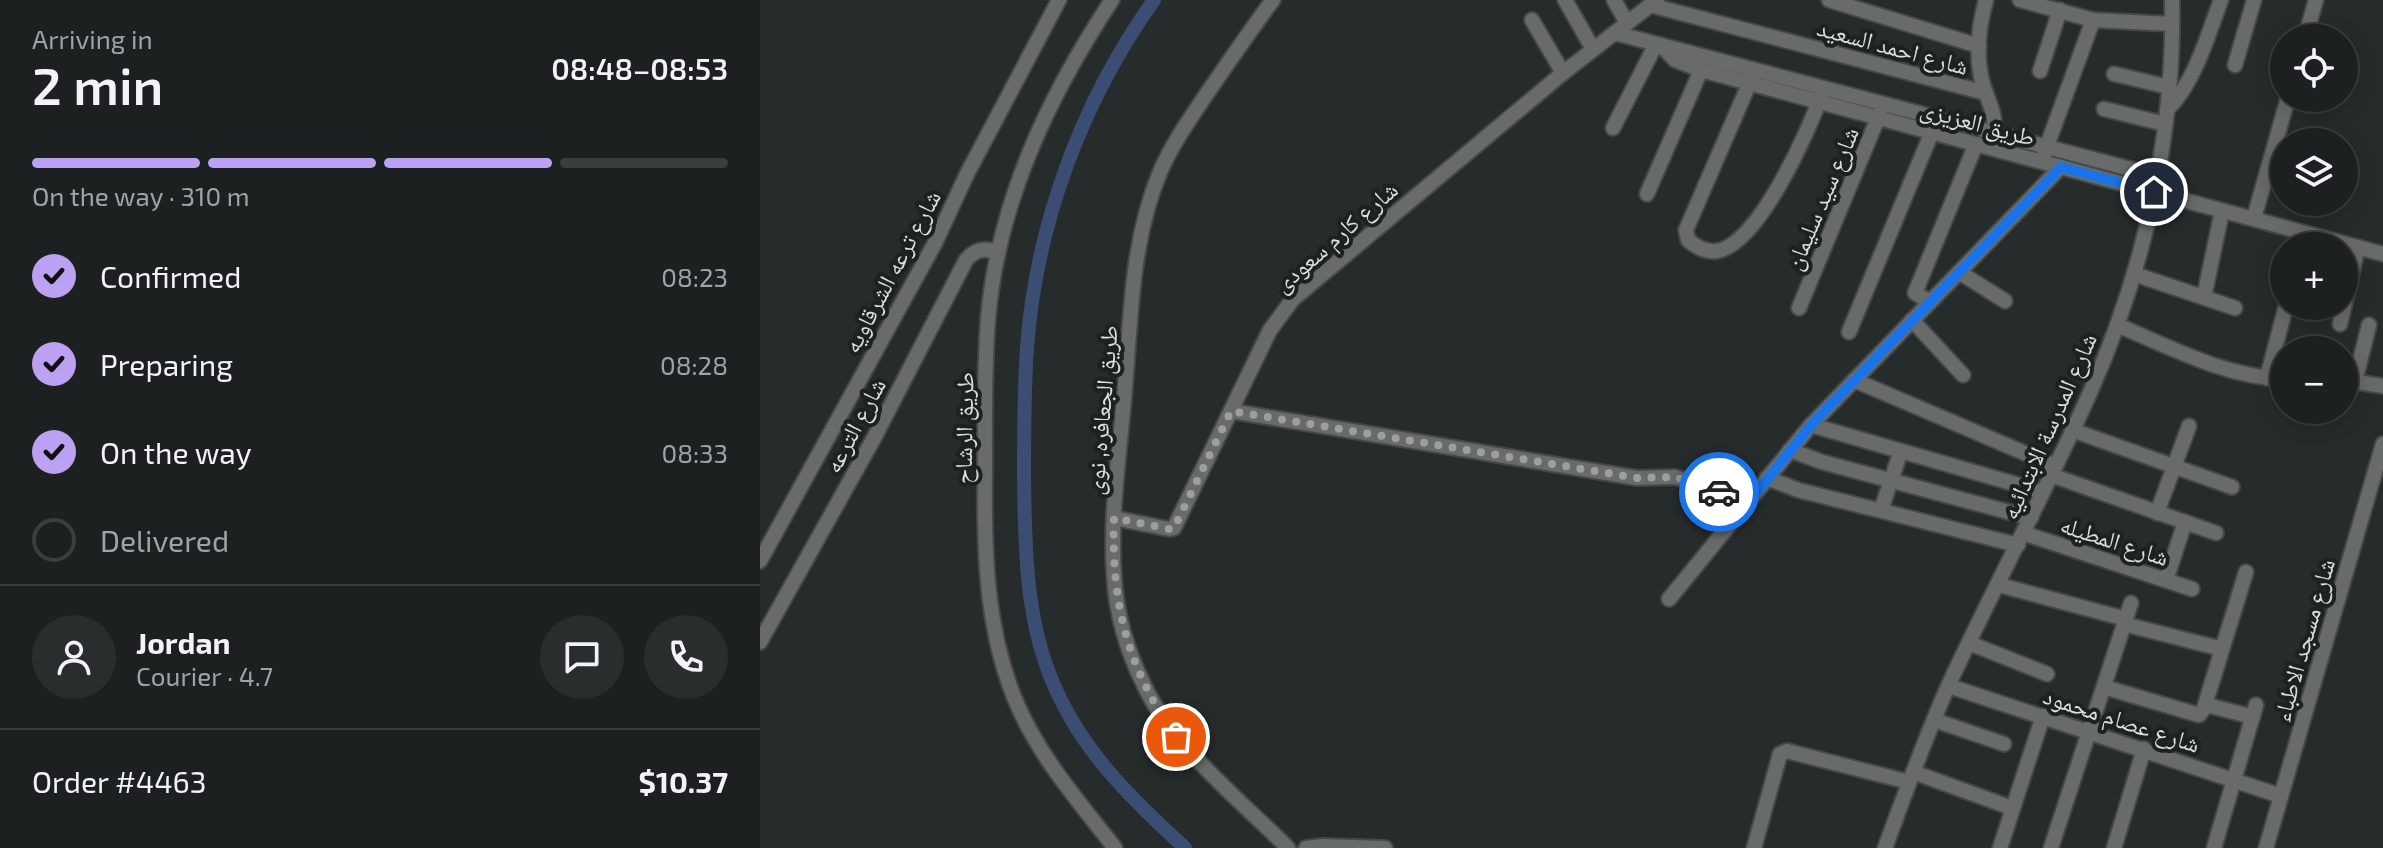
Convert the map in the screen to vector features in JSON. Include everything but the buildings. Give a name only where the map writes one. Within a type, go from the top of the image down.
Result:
[{"type":"street","name":"شارع ترعه الشرقاويه","points":[[760,561],[935,243],[967,174],[1059,0]]},
{"type":"street","name":"طريق الرشاح","points":[[1112,0],[1041,122],[1015,186],[998,253],[988,318],[985,568],[994,632],[1015,698],[1052,768],[1115,848]]},
{"type":"street","name":"طريق الجعافره, نوى","points":[[1273,0],[1180,133],[1146,211],[1136,263],[1114,518],[1114,576],[1124,633],[1145,688],[1176,737],[1288,848]]},
{"type":"street","points":[[1565,0],[1593,49]]},
{"type":"street","points":[[1614,0],[1621,28]]},
{"type":"street","points":[[1829,0],[1979,46]]},
{"type":"street","points":[[1930,302],[1916,296],[1915,292],[1995,119],[1981,78],[1979,46],[1986,0]]},
{"type":"street","points":[[2020,0],[2093,20],[2172,24]]},
{"type":"street","name":"شارع المدرسة الابتدائيه","points":[[1885,848],[1949,686],[2090,393],[2117,325],[2134,274],[2156,184],[2169,87],[2172,0]]},
{"type":"street","points":[[2104,109],[2166,117],[2190,79],[2221,0]]},
{"type":"street","points":[[2235,65],[2254,0]]},
{"type":"street","points":[[2309,24],[2316,0]]},
{"type":"street","name":"شارع كارم سعودى","points":[[1114,518],[1174,528],[1270,330],[1293,299],[1563,73],[1654,3]]},
{"type":"street","name":"شارع احمد السعيد","points":[[1654,3],[1986,93]]},
{"type":"street","points":[[2040,71],[2060,10]]},
{"type":"street","points":[[1532,20],[1563,73]]},
{"type":"street","points":[[2044,154],[2093,20]]},
{"type":"street","name":"طريق العزيزى","points":[[1621,28],[1752,78],[1986,142],[2156,184],[2222,211],[2254,218],[2287,232]]},
{"type":"street","points":[[1613,128],[1659,44]]},
{"type":"street","name":"طريق العزيزى","points":[[1659,44],[1675,60],[1701,70],[1752,78]]},
{"type":"street","points":[[1647,194],[1701,70]]},
{"type":"street","points":[[2114,74],[2169,87]]},
{"type":"street","points":[[1752,78],[1686,230],[1688,240],[1709,251],[1723,249],[1732,243],[1771,201],[1791,165],[1821,96]]},
{"type":"street","name":"شارع سيد سليمان","points":[[1799,308],[1881,112]]},
{"type":"street","points":[[2254,218],[2284,112]]},
{"type":"street","points":[[1849,332],[1934,126]]},
{"type":"street","name":"طريق العزيزى","points":[[2044,154],[2061,167],[2156,184]]},
{"type":"street","points":[[1669,599],[1811,425],[2061,167]]},
{"type":"street","points":[[2204,297],[2222,211]]},
{"type":"street","name":"طريق العزيزى","points":[[2358,247],[2383,254]]},
{"type":"street","name":"شارع الترعه","points":[[760,642],[874,438],[966,260],[984,249],[998,253]]},
{"type":"street","points":[[1959,272],[2005,301]]},
{"type":"street","points":[[2134,274],[2235,308]]},
{"type":"street","points":[[1912,320],[1963,375]]},
{"type":"street","points":[[2267,378],[2282,320]]},
{"type":"street","points":[[2340,324],[2341,320]]},
{"type":"street","points":[[2117,325],[2227,370],[2270,378]]},
{"type":"street","points":[[2358,357],[2369,325]]},
{"type":"street","points":[[1854,380],[2053,471],[2216,533]]},
{"type":"street","points":[[2358,382],[2383,386]]},
{"type":"street","points":[[1231,411],[1637,478],[1675,477],[1749,502]]},
{"type":"street","points":[[1811,425],[2043,492]]},
{"type":"street","points":[[2157,513],[2189,426]]},
{"type":"street","points":[[2072,430],[2232,487]]},
{"type":"street","name":"شارع مسجد الاطباء","points":[[2266,848],[2383,444]]},
{"type":"street","points":[[1790,450],[1822,462],[2031,518]]},
{"type":"street","points":[[1881,510],[1901,451]]},
{"type":"street","name":"شارع المطيله","points":[[1767,478],[1798,490],[1881,510],[2021,539],[2192,589]]},
{"type":"street","points":[[2166,580],[2185,522]]},
{"type":"street","points":[[2104,687],[2199,715],[2205,705],[2246,572]]},
{"type":"street","points":[[1999,585],[2222,649]]},
{"type":"street","points":[[2051,848],[2131,603]]},
{"type":"street","points":[[1969,643],[2047,674]]},
{"type":"street","name":"شارع عصام محمود","points":[[1949,686],[2281,796]]},
{"type":"street","points":[[2205,705],[2254,711],[2214,848]]},
{"type":"street","points":[[2000,848],[2043,716]]},
{"type":"street","points":[[1934,720],[2004,744]]},
{"type":"street","points":[[2114,848],[2144,749]]},
{"type":"street","points":[[1754,848],[1780,754],[1787,751],[1911,777],[2012,808]]},
{"type":"street","points":[[1306,848],[1385,848]]},
{"type":"waterway","points":[[1154,0],[1105,80],[1067,165],[1052,210],[1032,302],[1026,364],[1025,526],[1035,625],[1049,673],[1061,700],[1089,747],[1106,768],[1185,848]]},
{"type":"way so far","points":[[1176,737],[1145,688],[1124,633],[1114,576],[1114,518],[1174,528],[1231,411],[1637,478],[1675,477],[1719,492]]},
{"type":"route","points":[[1719,492],[1749,502],[1811,425],[2061,167],[2154,192]]}]
